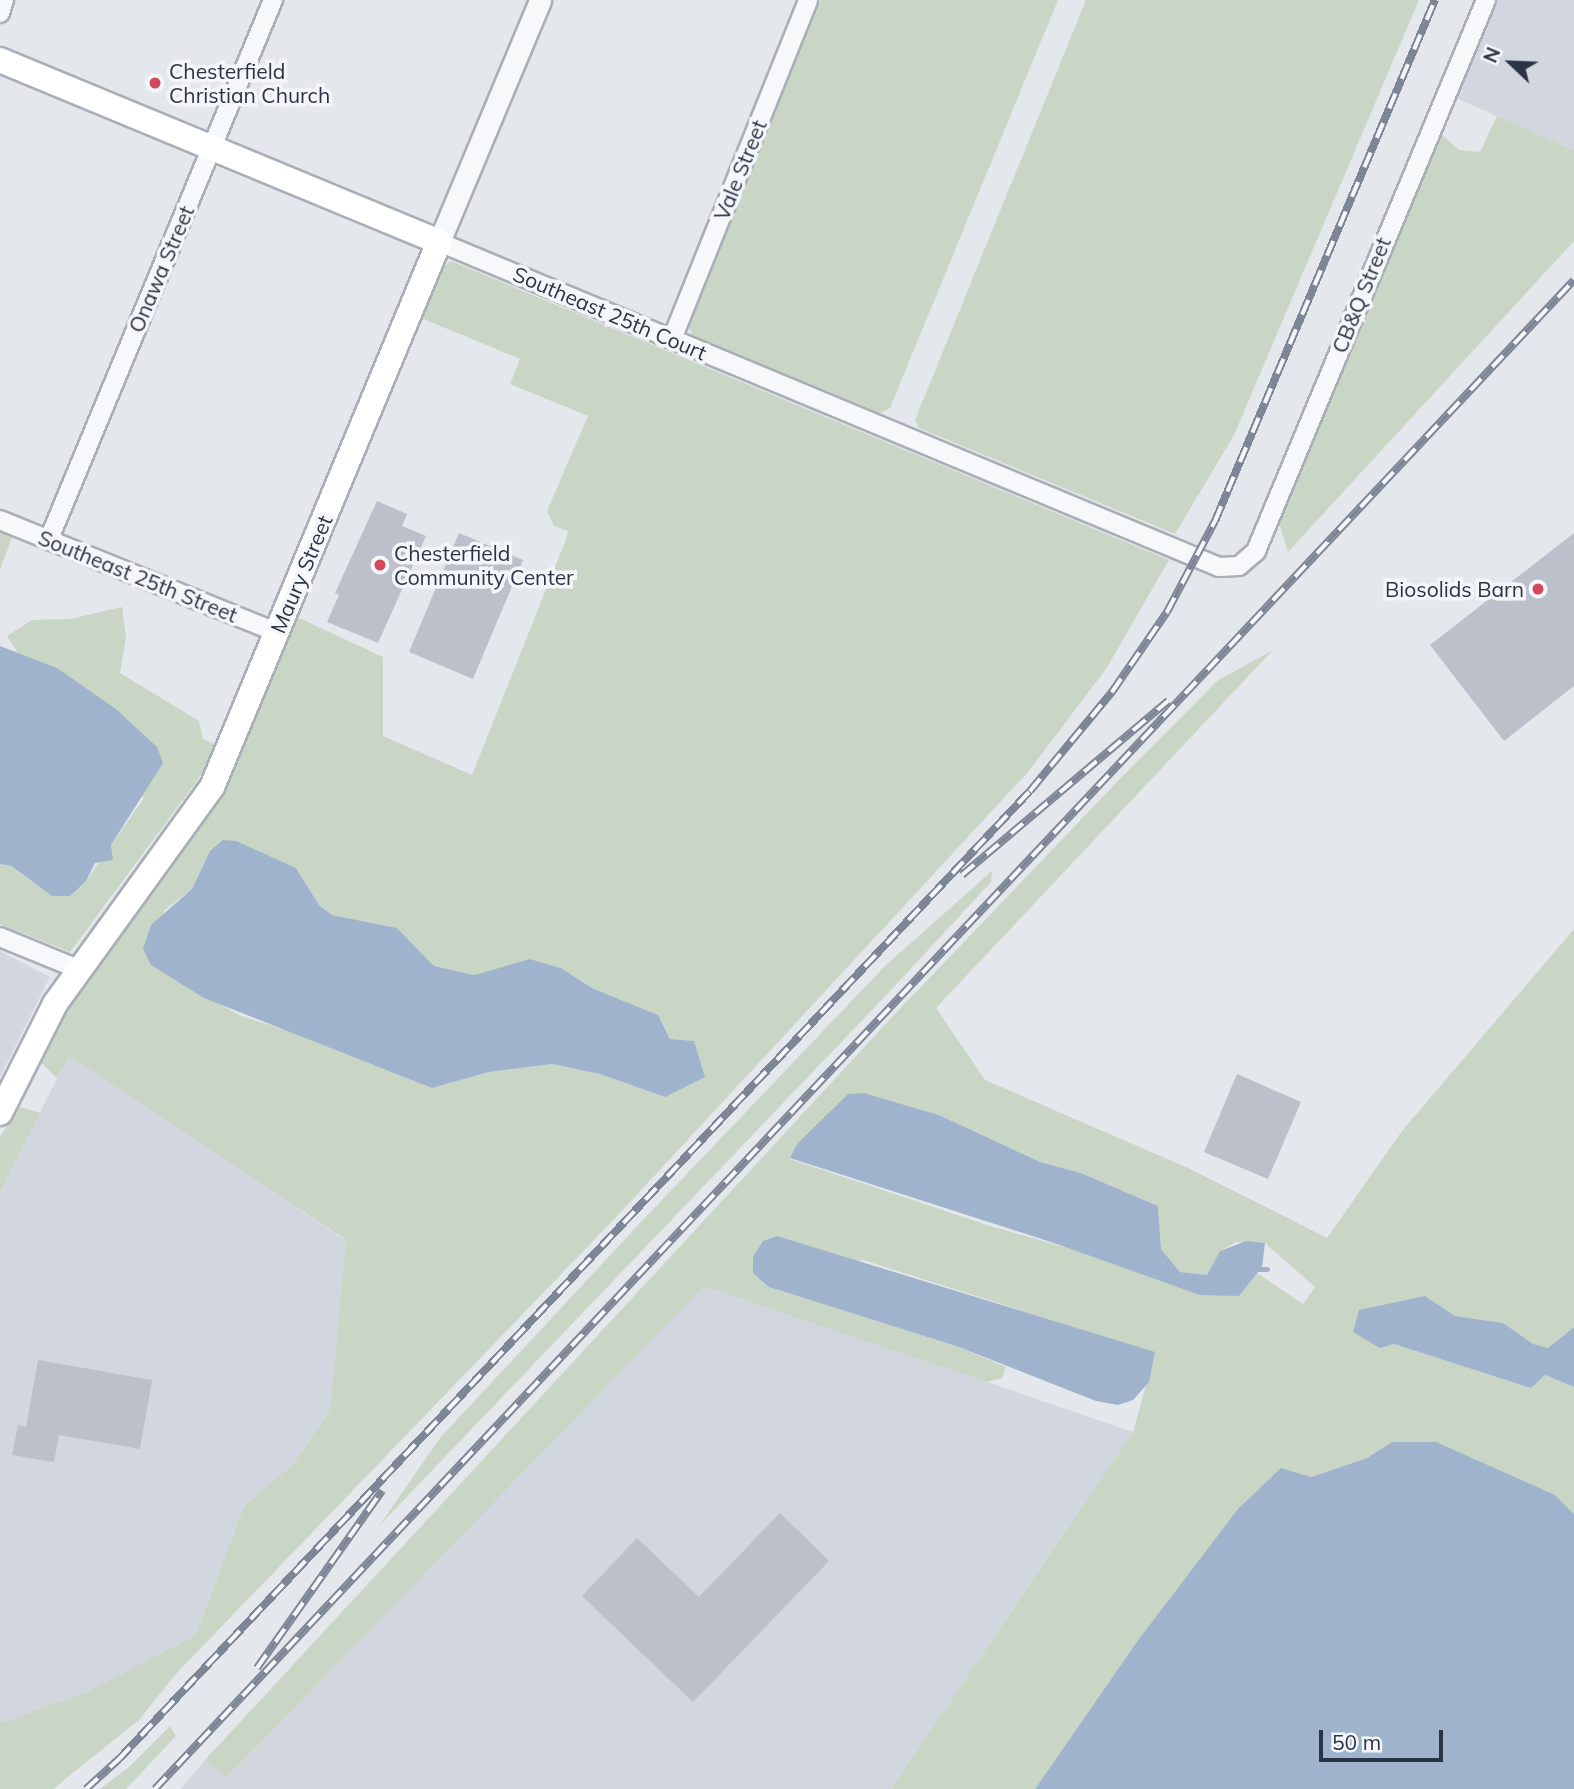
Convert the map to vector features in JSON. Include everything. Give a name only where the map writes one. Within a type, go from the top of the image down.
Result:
[{"type":"main road","name":"Southeast 25th Court","points":[[0,60],[439,243]]},
{"type":"main road","name":"Maury Street","points":[[0,1113],[55,1004],[212,787],[439,243]]},
{"type":"street","points":[[0,13],[4,0]]},
{"type":"street","name":"Onawa Street","points":[[49,539],[273,0]]},
{"type":"street","name":"Maury Street","points":[[439,243],[540,0]]},
{"type":"street","name":"Vale Street","points":[[672,339],[808,0]]},
{"type":"street","name":"CB&Q Street","points":[[1219,567],[1239,566],[1255,551],[1486,0]]},
{"type":"street","name":"Southeast 25th Court","points":[[439,243],[1219,567]]},
{"type":"street","name":"Southeast 25th Street","points":[[0,520],[276,632]]},
{"type":"street","points":[[0,937],[78,969]]},
{"type":"shaded area","points":[[1498,0],[1574,0],[1574,150],[1456,98]]},
{"type":"shaded area","points":[[0,951],[50,977],[0,1077]]},
{"type":"shaded area","points":[[69,1055],[346,1241],[330,1410],[294,1463],[244,1506],[196,1635],[87,1692],[0,1723],[0,1192]]},
{"type":"shaded area","points":[[704,1285],[1133,1432],[891,1789],[181,1789],[205,1760],[226,1778]]},
{"type":"green space","points":[[821,0],[1058,0],[890,408],[880,413],[693,336],[687,324]]},
{"type":"green space","points":[[1086,0],[1419,0],[1234,435],[1175,534],[919,428],[915,420]]},
{"type":"green space","points":[[1497,116],[1574,150],[1574,241],[1288,552],[1278,520],[1439,132],[1459,150],[1480,152]]},
{"type":"green space","points":[[451,261],[1169,560],[1106,669],[1028,772],[620,1213],[174,1676],[139,1720],[53,1789],[0,1789],[0,1723],[87,1692],[196,1635],[244,1506],[294,1463],[330,1410],[346,1240],[69,1056],[57,1078],[39,1061],[72,1000],[210,810],[234,770],[297,617],[383,657],[383,736],[472,775],[567,537],[568,531],[554,526],[547,511],[588,416],[510,384],[520,359],[421,318],[442,267]],"holes":[[[236,842],[296,868],[319,905],[332,915],[397,928],[434,966],[474,975],[530,959],[561,968],[592,988],[658,1015],[670,1039],[694,1041],[665,1097],[600,1074],[552,1064],[489,1072],[432,1088],[333,1045],[241,1016],[151,965],[165,910],[192,889],[210,851]]]},
{"type":"green space","points":[[0,530],[13,535],[0,569]]},
{"type":"green space","points":[[122,607],[126,638],[120,673],[199,721],[203,739],[216,745],[199,778],[70,952],[0,924],[0,864],[10,866],[52,896],[86,881],[144,798],[84,690],[57,668],[18,653],[7,636],[32,620],[70,619]]},
{"type":"green space","points":[[1273,650],[936,1008],[985,1080],[1188,1168],[1327,1238],[1402,1131],[1574,929],[1574,1327],[1548,1348],[1533,1345],[1502,1323],[1455,1316],[1425,1296],[1380,1348],[1394,1344],[1531,1388],[1545,1375],[1574,1387],[1574,1514],[1555,1495],[1392,1442],[1367,1458],[1311,1477],[1281,1469],[1136,1643],[1035,1789],[891,1789],[1133,1432],[1155,1353],[863,1260],[769,1287],[959,1347],[1006,1367],[1002,1378],[987,1382],[704,1286],[226,1778],[205,1760],[893,1016],[1217,681]],"holes":[[[864,1093],[939,1115],[1040,1162],[1081,1173],[1158,1206],[1161,1249],[1180,1272],[1207,1275],[1220,1251],[1236,1242],[1265,1243],[1315,1287],[1303,1304],[1257,1273],[1239,1296],[990,1226],[790,1159],[797,1144]]]},
{"type":"green space","points":[[992,871],[991,882],[892,989],[379,1526],[440,1438],[640,1223],[885,966]]},
{"type":"green space","points":[[20,1107],[40,1113],[0,1192],[0,1137]]},
{"type":"green space","points":[[170,1726],[176,1736],[126,1789],[100,1789],[128,1768]]},
{"type":"water","points":[[0,646],[57,668],[116,709],[157,747],[163,763],[111,845],[113,860],[95,863],[86,881],[70,896],[52,896],[11,866],[0,864]]},
{"type":"water","points":[[223,840],[236,841],[296,868],[319,905],[332,915],[397,928],[434,966],[474,975],[530,959],[561,968],[592,988],[658,1015],[670,1039],[694,1041],[705,1077],[665,1097],[600,1074],[552,1064],[489,1072],[432,1088],[204,998],[151,965],[143,949],[151,925],[192,889],[210,851]]},
{"type":"water","points":[[864,1093],[939,1115],[1040,1162],[1081,1173],[1158,1206],[1161,1249],[1180,1272],[1207,1275],[1220,1251],[1246,1241],[1265,1243],[1262,1267],[1239,1296],[1200,1295],[1057,1244],[790,1158],[797,1144],[848,1094]]},
{"type":"water","points":[[777,1236],[1155,1352],[1149,1382],[1133,1400],[1118,1405],[1096,1401],[959,1347],[769,1287],[753,1273],[753,1257],[763,1241]]},
{"type":"water","points":[[1425,1296],[1455,1316],[1503,1323],[1533,1344],[1548,1348],[1574,1327],[1574,1387],[1545,1375],[1531,1388],[1394,1344],[1380,1348],[1353,1332],[1359,1310]]},
{"type":"water","points":[[1392,1442],[1436,1442],[1555,1495],[1574,1514],[1574,1789],[1035,1789],[1136,1643],[1238,1509],[1281,1468],[1311,1477],[1367,1458]]},
{"type":"building","name":"Chesterfield Community Center","points":[[377,501],[407,514],[402,526],[426,536],[378,643],[327,622],[339,595],[335,593]]},
{"type":"building","points":[[459,533],[523,560],[473,679],[409,652]]},
{"type":"building","name":"Biosolids Barn","points":[[1574,533],[1574,686],[1504,741],[1430,645]]},
{"type":"building","points":[[1237,1074],[1301,1102],[1268,1179],[1204,1152]]},
{"type":"building","points":[[38,1360],[152,1380],[140,1449],[59,1435],[54,1462],[12,1455],[18,1425],[26,1427]]},
{"type":"building","points":[[780,1513],[829,1561],[693,1702],[582,1596],[637,1538],[699,1597]]},
{"type":"waterway","points":[[1256,1269],[1267,1269]]},
{"type":"railway","points":[[86,1789],[119,1759],[1030,791],[1112,692],[1167,612],[1215,521],[1435,0]]},
{"type":"railway","points":[[155,1789],[1574,280]]},
{"type":"railway","points":[[962,875],[1168,701]]},
{"type":"railway","points":[[257,1668],[382,1491]]},
{"type":"place","name":"Chesterfield Christian Church","points":[[155,83]]},
{"type":"place","name":"Chesterfield Community Center","points":[[380,565]]},
{"type":"place","name":"Biosolids Barn","points":[[1538,589]]}]
